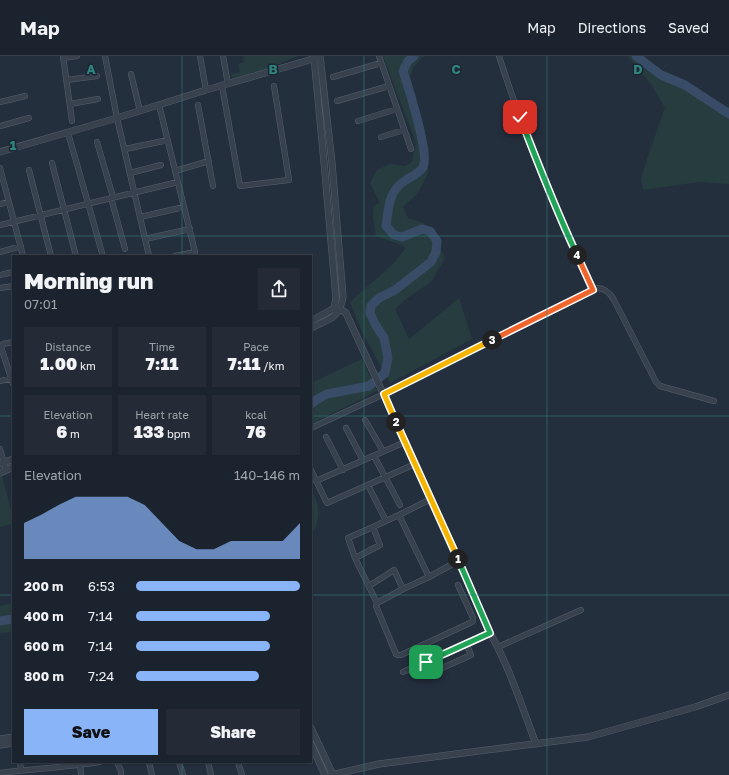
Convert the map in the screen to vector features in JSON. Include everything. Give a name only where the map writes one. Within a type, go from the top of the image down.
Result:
[{"type":"street","points":[[72,121],[63,57],[77,56]]},
{"type":"street","points":[[105,56],[117,118],[149,255]]},
{"type":"street","points":[[200,56],[206,90]]},
{"type":"street","points":[[223,56],[228,84]]},
{"type":"street","points":[[379,56],[411,149]]},
{"type":"street","points":[[499,56],[540,170],[560,220],[593,290]]},
{"type":"street","points":[[0,152],[68,133],[317,57],[338,314],[333,318],[312,328]]},
{"type":"street","points":[[333,77],[381,63]]},
{"type":"street","points":[[131,74],[140,111]]},
{"type":"street","points":[[66,80],[97,76]]},
{"type":"street","points":[[222,86],[240,186],[289,180],[274,86]]},
{"type":"street","points":[[337,101],[389,86]]},
{"type":"street","points":[[0,102],[25,96]]},
{"type":"street","points":[[70,104],[98,99]]},
{"type":"street","points":[[159,105],[195,252],[182,255]]},
{"type":"street","points":[[198,105],[213,186]]},
{"type":"street","points":[[358,121],[397,108]]},
{"type":"street","points":[[0,126],[29,118]]},
{"type":"street","points":[[381,137],[404,130]]},
{"type":"street","points":[[68,133],[102,253]]},
{"type":"street","points":[[124,149],[168,140]]},
{"type":"street","points":[[96,142],[125,249]]},
{"type":"street","points":[[175,171],[209,161]]},
{"type":"street","points":[[52,163],[76,255]]},
{"type":"street","points":[[130,172],[161,165]]},
{"type":"street","points":[[0,168],[1,179],[9,202],[23,255]]},
{"type":"street","points":[[29,170],[51,255]]},
{"type":"street","points":[[0,225],[178,182]]},
{"type":"street","points":[[0,204],[9,202]]},
{"type":"street","points":[[140,217],[184,207]]},
{"type":"street","points":[[145,239],[190,229]]},
{"type":"street","points":[[0,252],[21,246]]},
{"type":"street","points":[[0,275],[12,272]]},
{"type":"street","points":[[0,288],[12,286]]},
{"type":"street","points":[[312,428],[597,288],[610,292],[656,382],[660,386],[714,401]]},
{"type":"street","points":[[312,320],[337,308]]},
{"type":"street","points":[[337,308],[346,313],[383,392],[490,633],[498,647],[536,744]]},
{"type":"street","points":[[0,381],[12,380],[2,346],[3,344],[12,342]]},
{"type":"street","points":[[365,420],[383,451]]},
{"type":"street","points":[[346,428],[363,460]]},
{"type":"street","points":[[326,436],[343,470]]},
{"type":"street","points":[[316,480],[343,470],[405,442]]},
{"type":"street","points":[[0,449],[3,471]]},
{"type":"street","points":[[374,456],[400,505]]},
{"type":"street","points":[[2,464],[12,459]]},
{"type":"street","points":[[312,472],[327,503],[415,464]]},
{"type":"street","points":[[368,485],[386,521]]},
{"type":"street","points":[[431,500],[348,538],[355,558],[377,603],[458,561]]},
{"type":"street","points":[[399,515],[429,577]]},
{"type":"street","points":[[355,558],[380,545],[372,527]]},
{"type":"street","points":[[369,586],[394,570],[403,589]]},
{"type":"street","points":[[376,606],[396,654],[398,655],[470,623],[473,620],[458,585]]},
{"type":"street","points":[[462,596],[472,592]]},
{"type":"street","points":[[498,647],[581,610]]},
{"type":"street","points":[[403,672],[490,633]]},
{"type":"street","points":[[426,662],[431,673],[472,655],[466,643]]},
{"type":"street","points":[[312,730],[332,775],[379,764],[588,737],[695,707],[729,695]]},
{"type":"street","points":[[0,739],[12,737]]},
{"type":"street","points":[[0,745],[12,743]]},
{"type":"street","points":[[312,746],[325,775]]},
{"type":"street","points":[[20,763],[21,770]]},
{"type":"street","points":[[0,773],[90,763]]},
{"type":"street","points":[[118,763],[122,771],[121,775]]},
{"type":"street","points":[[149,763],[152,775]]},
{"type":"street","points":[[180,763],[183,775]]},
{"type":"street","points":[[208,763],[211,775]]},
{"type":"street","points":[[238,763],[242,775]]},
{"type":"street","points":[[80,764],[81,775]]},
{"type":"green space","points":[[243,56],[298,56],[232,81],[231,74],[240,72],[238,64],[244,62]]},
{"type":"green space","points":[[383,56],[424,56],[414,66],[410,76],[429,149],[428,173],[418,193],[403,207],[408,218],[423,223],[433,231],[445,258],[431,282],[406,299],[395,309],[409,339],[459,298],[472,339],[390,383],[362,332],[350,302],[392,265],[406,248],[376,236],[373,217],[374,205],[380,203],[370,183],[377,170],[390,164],[405,166],[412,162],[416,143]]},
{"type":"green space","points":[[627,56],[633,56],[648,69],[705,101],[729,107],[729,184],[699,182],[643,190],[641,179],[665,108],[651,84]]},
{"type":"green space","points":[[362,359],[377,391],[312,424],[312,383]]},
{"type":"green space","points":[[2,476],[12,514],[12,524],[0,527],[0,477]]},
{"type":"green space","points":[[312,491],[318,507],[317,524],[312,534]]},
{"type":"green space","points":[[12,603],[12,632],[0,633],[0,606]]},
{"type":"waterway","points":[[312,403],[327,394],[369,386],[385,373],[388,358],[384,338],[370,313],[371,306],[379,298],[395,290],[431,262],[436,252],[437,241],[430,231],[422,229],[402,237],[394,235],[386,226],[390,200],[396,189],[400,184],[416,174],[423,167],[424,149],[418,120],[403,71],[408,61],[414,56]]},
{"type":"waterway","points":[[636,56],[661,75],[685,85],[729,114]]},
{"type":"waterway","points":[[0,621],[12,619]]},
{"type":"route","points":[[426,662],[490,633],[384,394],[593,290],[560,220],[520,117]]}]
